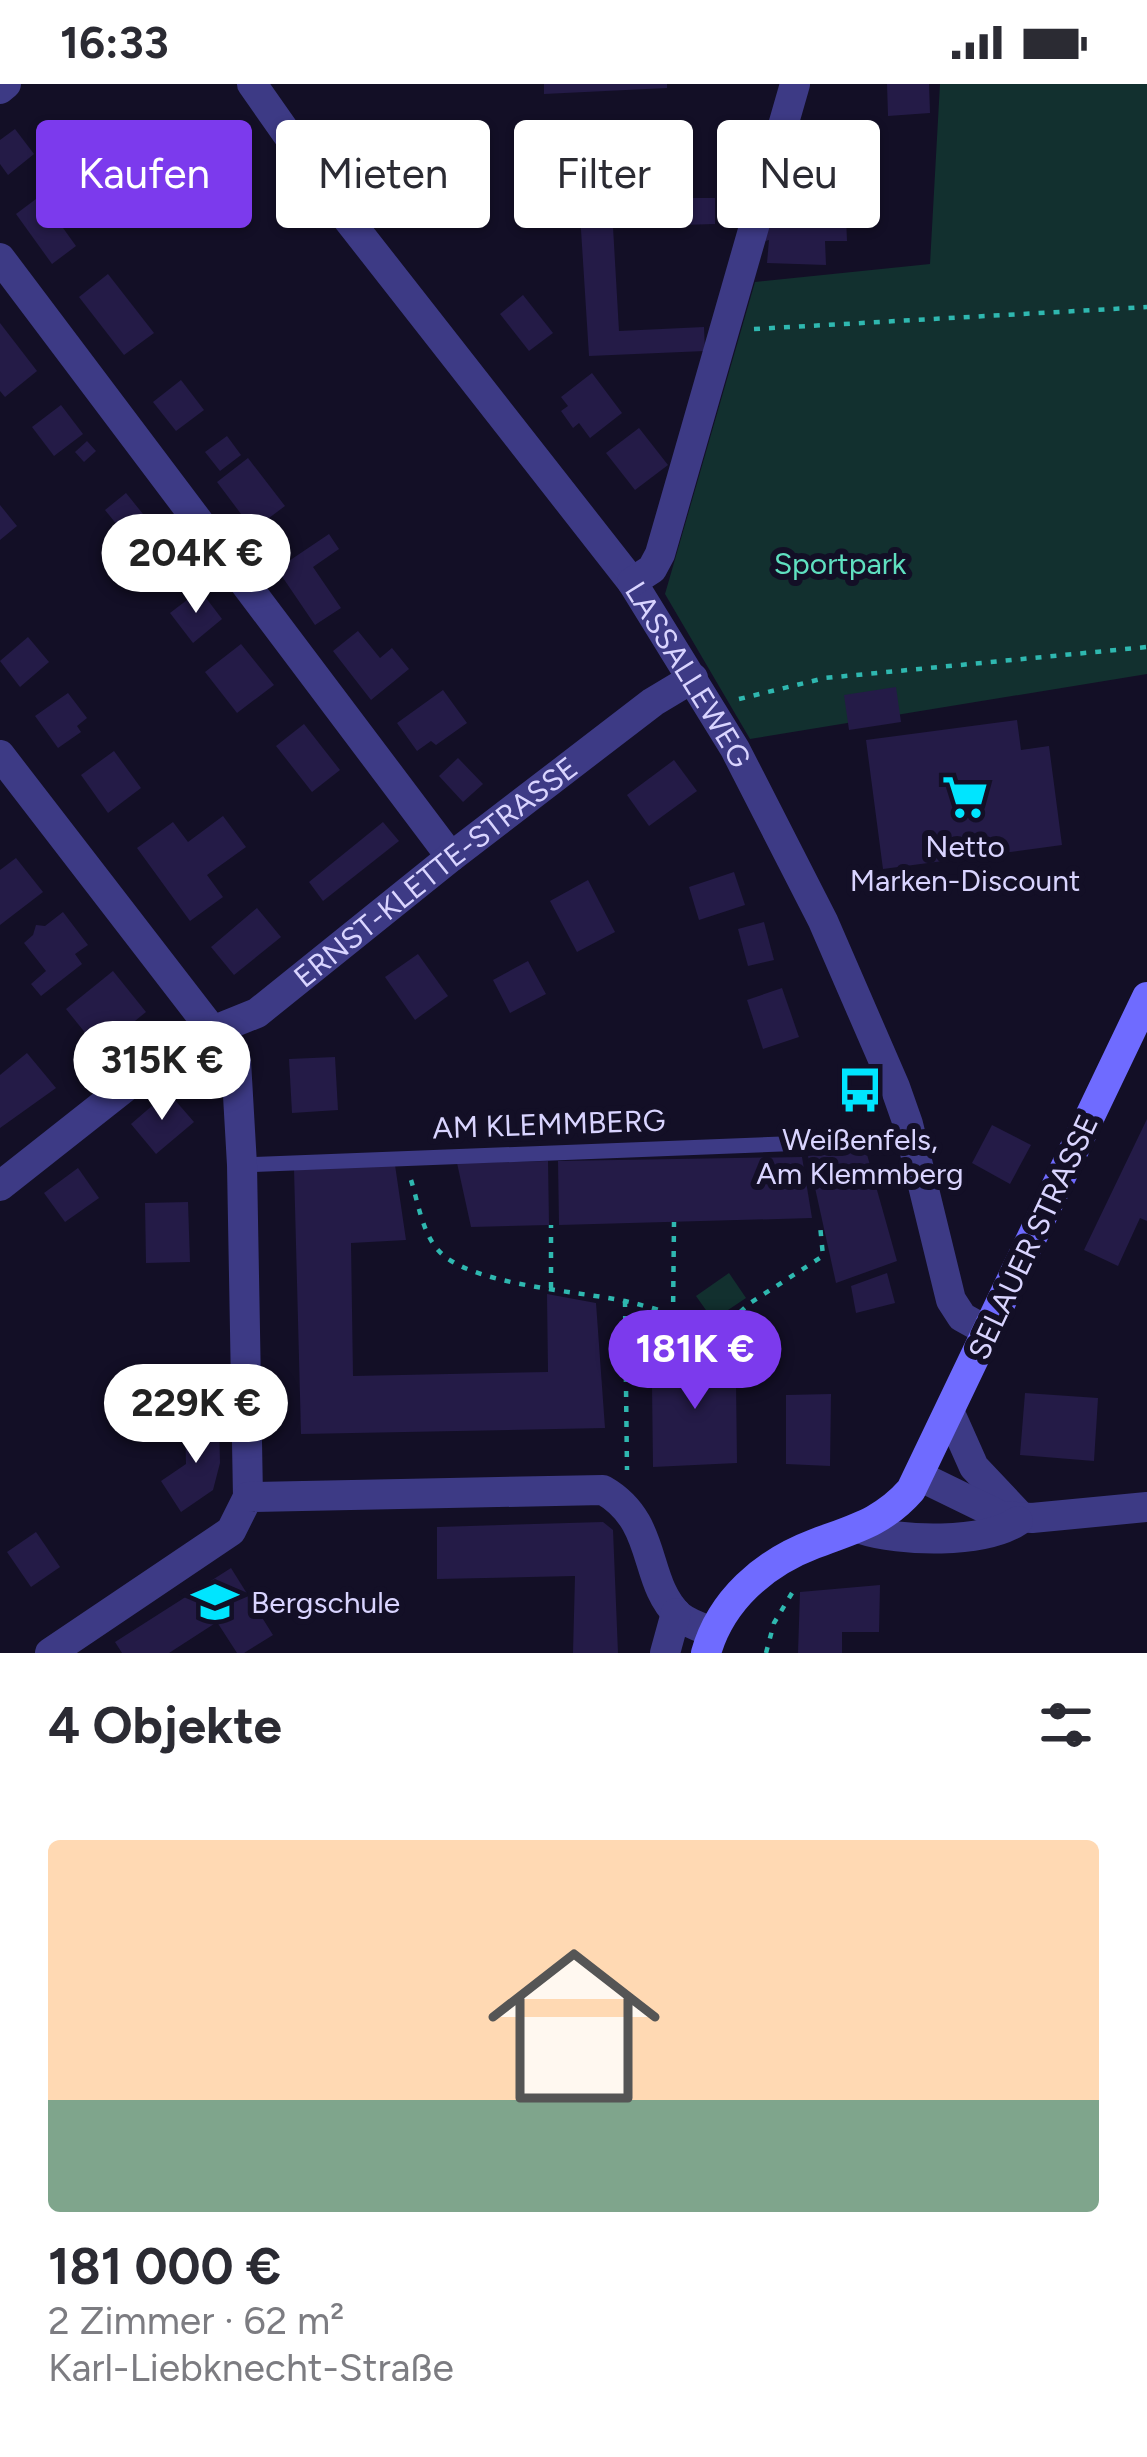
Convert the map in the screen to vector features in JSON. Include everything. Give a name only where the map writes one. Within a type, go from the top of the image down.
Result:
[{"type":"main road","name":"SELAUER STRASSE","points":[[710,1643],[734,1599],[767,1569],[815,1544],[861,1529],[897,1506],[920,1476],[1147,998]]},
{"type":"street","name":"LASSALLEWEG","points":[[252,84],[339,208],[632,582],[693,678],[823,921],[908,1124],[951,1300],[962,1317],[988,1332]]},
{"type":"street","points":[[632,582],[652,569],[659,554],[795,84]]},
{"type":"street","points":[[0,258],[451,857]]},
{"type":"street","name":"ERNST-KLETTE-STRASSE","points":[[0,1186],[180,1044],[257,1013],[652,702],[693,678]]},
{"type":"street","points":[[0,755],[236,1061],[242,1166],[248,1498],[231,1531],[50,1653]]},
{"type":"street","points":[[950,1413],[967,1456],[1022,1518]]},
{"type":"street","points":[[920,1476],[995,1515],[1022,1518],[1147,1507]]},
{"type":"street","points":[[248,1498],[603,1490],[625,1503],[676,1613],[710,1643]]},
{"type":"street","points":[[861,1529],[892,1539],[1002,1532],[1022,1518]]},
{"type":"street","points":[[665,1653],[676,1613]]},
{"type":"lane","name":"AM KLEMMBERG","points":[[242,1166],[858,1141]]},
{"type":"path","points":[[724,330],[1147,307]]},
{"type":"path","points":[[711,710],[746,696],[825,678],[1147,647]]},
{"type":"path","points":[[405,1157],[438,1250],[469,1272],[625,1301],[718,1332],[764,1355]]},
{"type":"path","points":[[674,1222],[674,1317]]},
{"type":"path","points":[[551,1225],[551,1288]]},
{"type":"path","points":[[718,1332],[750,1303],[824,1256],[820,1225]]},
{"type":"path","points":[[625,1301],[628,1464]]},
{"type":"green space","name":"Sportpark","points":[[940,84],[1147,84],[1147,674],[750,739],[665,594],[755,282],[930,264]]},
{"type":"green space","points":[[729,1273],[746,1298],[713,1320],[696,1296]]},
{"type":"building","points":[[544,84],[667,84],[667,88],[544,94]]},
{"type":"building","points":[[887,84],[929,84],[930,113],[888,116]]},
{"type":"building","points":[[15,129],[34,154],[8,175],[0,164],[0,140]]},
{"type":"building","points":[[693,198],[715,198],[715,224],[693,225]]},
{"type":"building","points":[[36,199],[36,228],[63,228],[76,246],[52,264],[16,214]]},
{"type":"building","points":[[581,228],[613,228],[619,331],[704,327],[705,351],[589,356]]},
{"type":"building","points":[[765,228],[846,228],[847,241],[825,241],[826,265],[767,263],[769,240],[761,242]]},
{"type":"building","points":[[108,274],[154,333],[124,355],[79,297]]},
{"type":"building","points":[[523,295],[553,333],[529,351],[500,314]]},
{"type":"building","points":[[0,323],[37,371],[5,397],[0,391]]},
{"type":"building","points":[[592,373],[622,413],[590,438],[579,423],[573,428],[561,411],[568,406],[561,397]]},
{"type":"building","points":[[181,380],[204,410],[176,431],[153,402]]},
{"type":"building","points":[[61,405],[83,434],[54,456],[32,427]]},
{"type":"building","points":[[639,428],[668,465],[635,490],[606,453]]},
{"type":"building","points":[[227,436],[241,455],[220,471],[205,452]]},
{"type":"building","points":[[87,441],[96,451],[84,462],[75,452]]},
{"type":"building","points":[[248,458],[285,506],[253,530],[217,482]]},
{"type":"building","points":[[126,493],[160,535],[139,552],[105,510]]},
{"type":"building","points":[[0,505],[17,526],[0,540]]},
{"type":"building","points":[[329,534],[339,549],[313,567],[341,608],[315,625],[277,569]]},
{"type":"building","points":[[200,590],[222,619],[193,643],[170,613]]},
{"type":"building","points":[[358,631],[380,658],[392,648],[409,669],[371,700],[333,651]]},
{"type":"building","points":[[28,637],[49,662],[20,687],[0,661]]},
{"type":"building","points":[[241,644],[274,685],[237,713],[205,672]]},
{"type":"building","points":[[896,687],[901,722],[849,730],[844,695]]},
{"type":"building","points":[[443,690],[467,723],[436,745],[431,741],[417,751],[397,723]]},
{"type":"building","points":[[68,693],[87,718],[77,726],[81,732],[58,748],[35,716]]},
{"type":"building","name":"Netto Marken-Discount","points":[[1017,720],[1021,750],[1049,746],[1062,845],[883,869],[866,740]]},
{"type":"building","points":[[304,724],[340,770],[312,792],[276,746]]},
{"type":"building","points":[[114,751],[141,788],[108,813],[81,775]]},
{"type":"building","points":[[458,758],[483,784],[463,802],[439,776]]},
{"type":"building","points":[[674,760],[697,791],[649,826],[627,795]]},
{"type":"building","points":[[223,816],[246,847],[207,875],[223,897],[190,921],[137,848],[173,822],[188,842]]},
{"type":"building","points":[[383,822],[399,841],[323,901],[309,882]]},
{"type":"building","points":[[16,858],[43,892],[0,925],[0,870]]},
{"type":"building","points":[[734,872],[745,905],[699,920],[689,887]]},
{"type":"building","points":[[588,880],[615,932],[577,952],[550,901]]},
{"type":"building","points":[[257,908],[281,937],[234,975],[211,947]]},
{"type":"building","points":[[63,912],[88,945],[75,954],[82,964],[41,996],[31,984],[46,971],[24,943],[36,925],[45,926]]},
{"type":"building","points":[[764,922],[774,960],[748,966],[738,929]]},
{"type":"building","points":[[418,954],[448,996],[415,1020],[385,977]]},
{"type":"building","points":[[528,961],[546,994],[510,1013],[493,980]]},
{"type":"building","points":[[113,971],[146,1012],[99,1050],[66,1009]]},
{"type":"building","points":[[782,988],[799,1037],[763,1049],[747,1000]]},
{"type":"building","points":[[27,1053],[56,1088],[0,1128],[0,1075]]},
{"type":"building","points":[[335,1057],[338,1110],[292,1113],[289,1059]]},
{"type":"building","points":[[168,1092],[194,1122],[156,1154],[131,1124]]},
{"type":"building","points":[[1147,1119],[1147,1221],[1140,1218],[1118,1266],[1084,1250]]},
{"type":"building","points":[[992,1125],[1031,1145],[1010,1184],[972,1163]]},
{"type":"building","points":[[866,1151],[897,1261],[836,1283],[808,1156]]},
{"type":"building","points":[[802,1157],[812,1218],[559,1225],[558,1161]]},
{"type":"building","points":[[548,1161],[549,1225],[471,1227],[457,1163]]},
{"type":"building","points":[[395,1165],[406,1240],[351,1243],[353,1376],[548,1372],[547,1294],[596,1303],[605,1428],[301,1434],[294,1169]]},
{"type":"building","points":[[78,1168],[99,1198],[65,1222],[44,1193]]},
{"type":"building","points":[[188,1202],[190,1262],[146,1263],[145,1203]]},
{"type":"building","points":[[887,1273],[895,1303],[856,1313],[851,1286]]},
{"type":"building","points":[[721,1346],[722,1380],[736,1382],[737,1463],[653,1467],[652,1385],[670,1383],[671,1349]]},
{"type":"building","points":[[1025,1393],[1098,1398],[1094,1461],[1020,1455]]},
{"type":"building","points":[[831,1394],[830,1466],[786,1464],[786,1395]]},
{"type":"building","points":[[219,1424],[220,1463],[213,1490],[181,1512],[161,1481],[186,1464],[185,1425]]},
{"type":"building","points":[[603,1522],[613,1530],[618,1653],[573,1653],[575,1576],[437,1579],[437,1527]]},
{"type":"building","points":[[36,1532],[60,1567],[31,1587],[7,1552]]},
{"type":"building","name":"Bergschule","points":[[231,1568],[273,1635],[237,1653],[217,1622],[169,1653],[122,1653],[115,1642]]},
{"type":"building","points":[[880,1585],[879,1632],[842,1632],[842,1653],[798,1653],[800,1592]]},
{"type":"place","name":"Netto Marken-Discount","points":[[965,797]]},
{"type":"place","name":"Weißenfels, Am Klemmberg","points":[[860,1090]]},
{"type":"place","name":"Bergschule","points":[[215,1602]]}]
